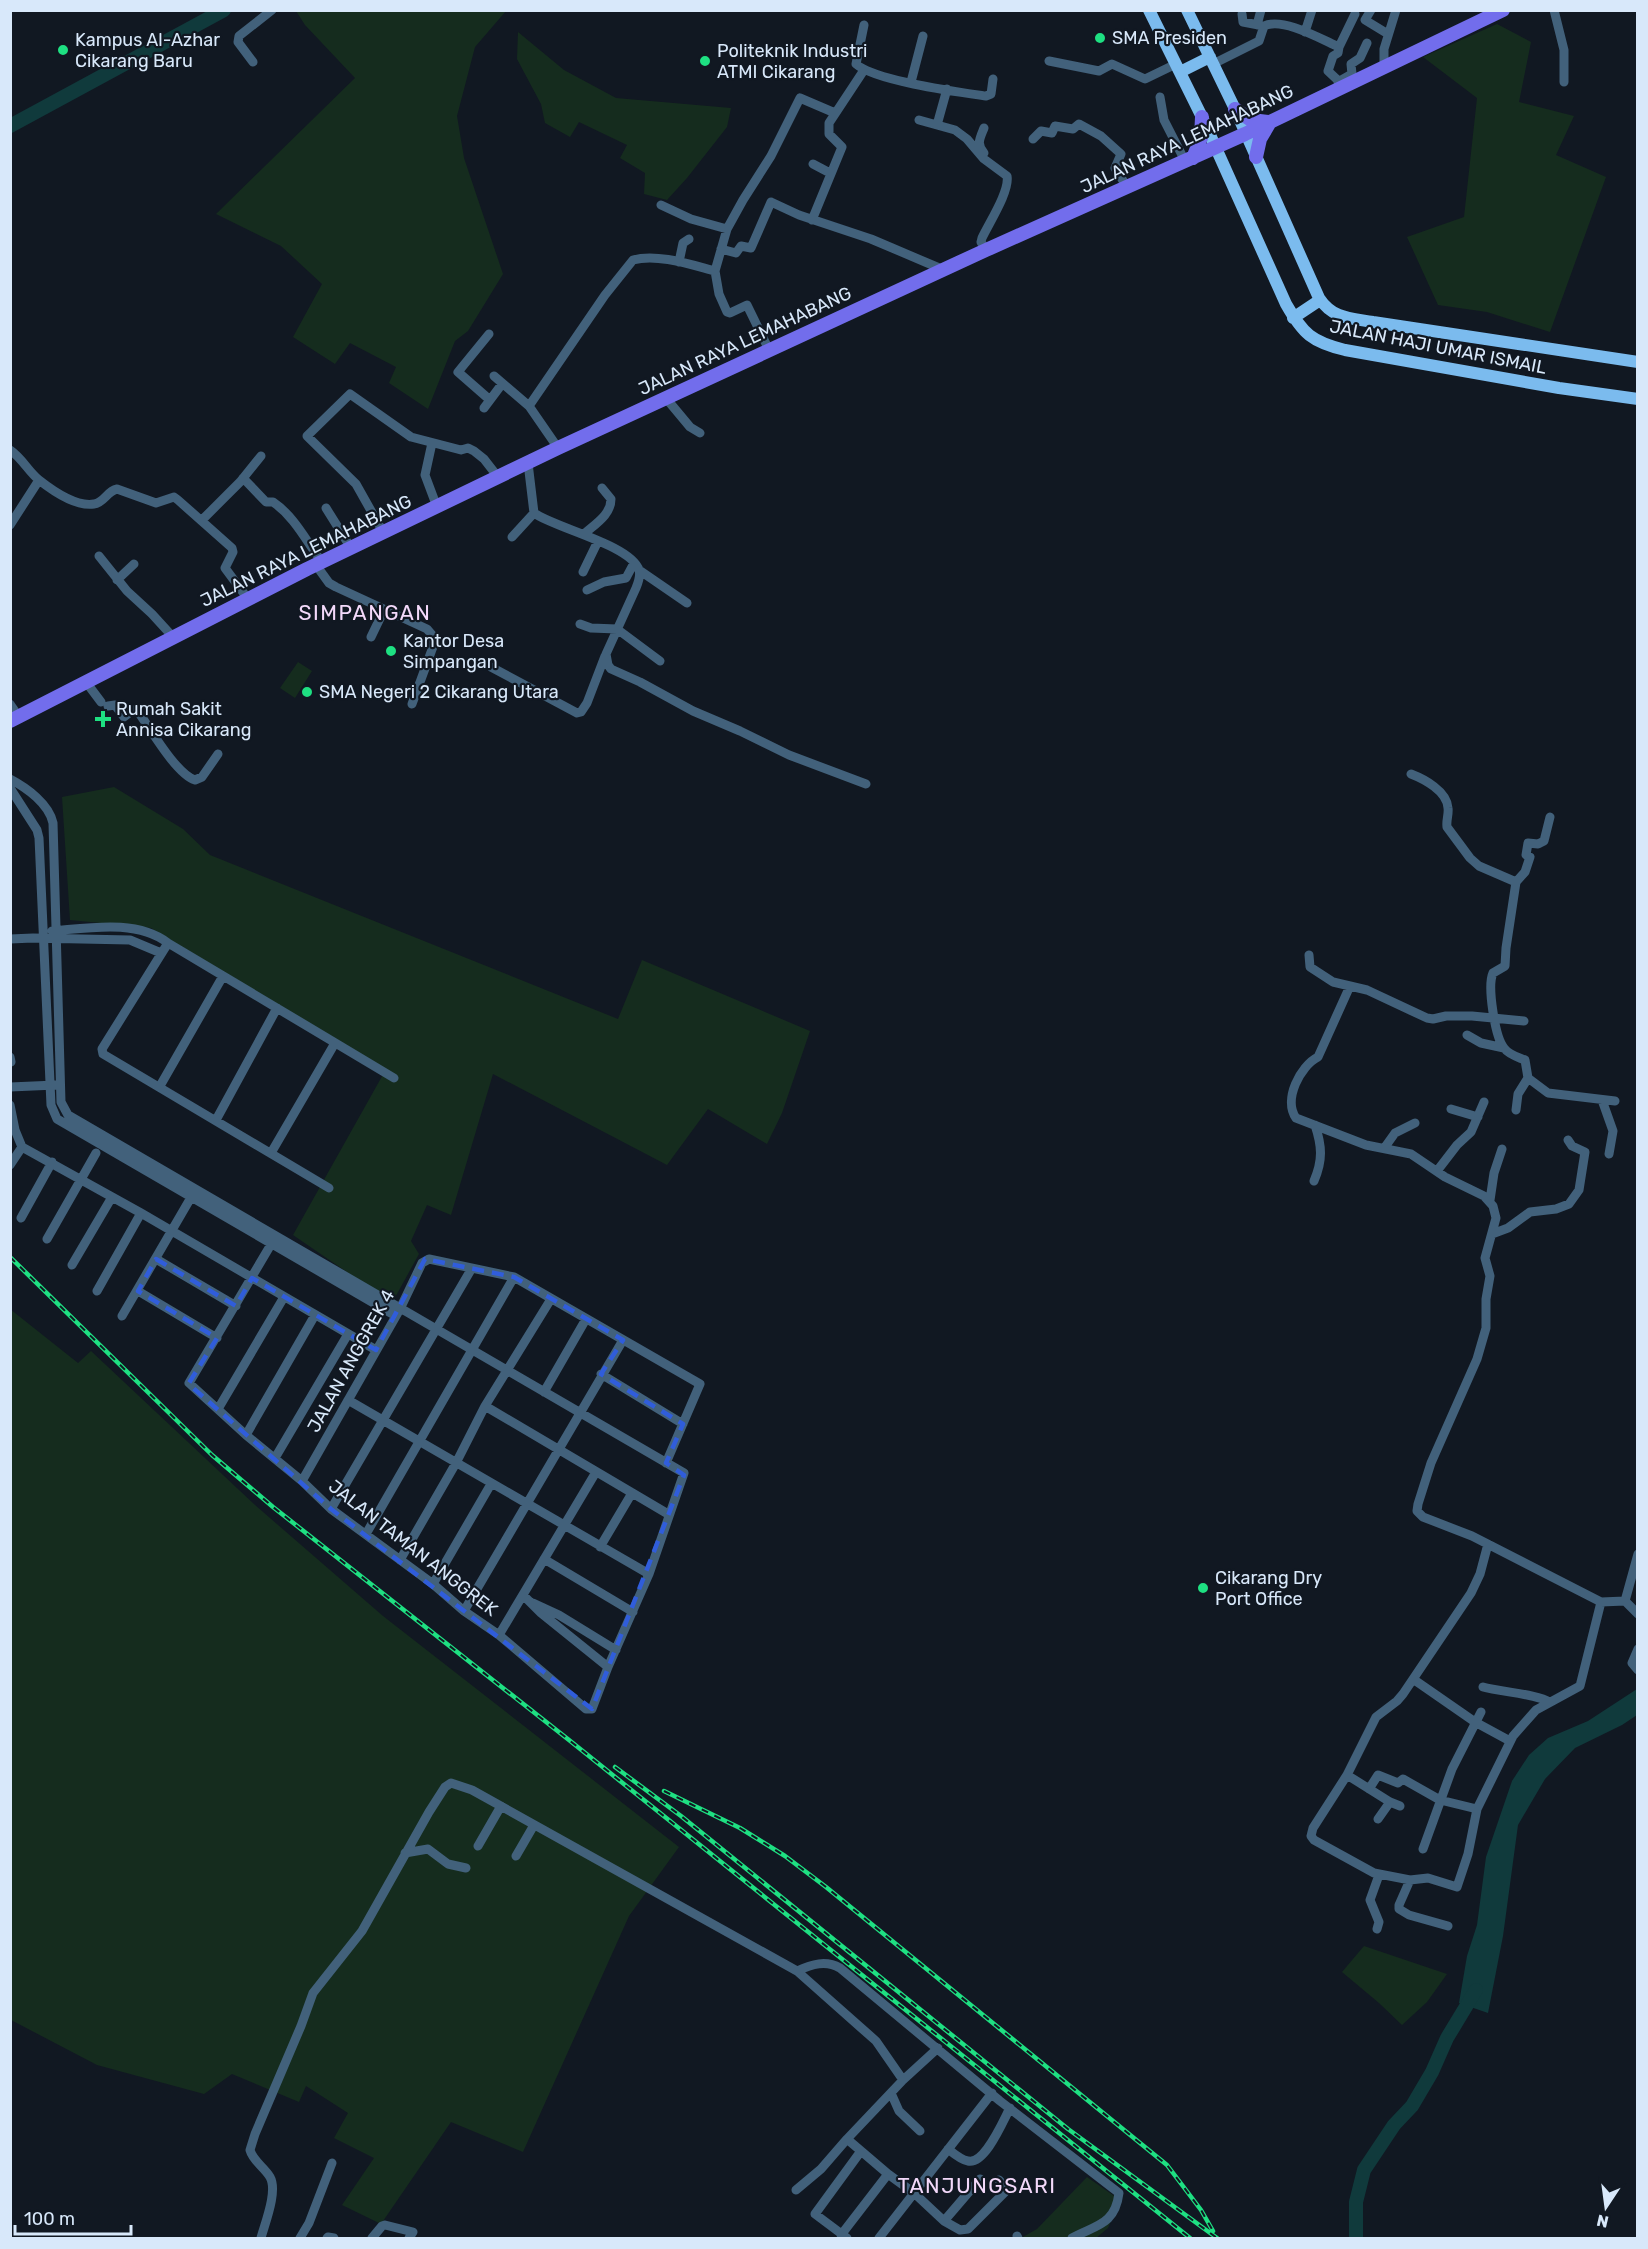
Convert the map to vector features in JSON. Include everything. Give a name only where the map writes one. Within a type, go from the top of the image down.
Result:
[{"type":"main road","name":"JALAN HAJI UMAR ISMAIL","points":[[1149,10],[1202,117],[1293,318],[1317,342],[1345,351],[1559,388],[1638,399]]},
{"type":"main road","name":"JALAN HAJI UMAR ISMAIL","points":[[1187,10],[1235,110],[1320,300],[1328,310],[1338,316],[1638,362]]},
{"type":"main road","name":"JALAN RAYA LEMAHABANG","points":[[15,719],[319,563],[558,448],[986,250],[1189,160],[1270,122],[1341,84],[1384,68],[1503,10]]},
{"type":"main road","points":[[1178,68],[1212,61]]},
{"type":"main road","points":[[1235,110],[1251,120],[1270,122],[1260,139],[1256,157]]},
{"type":"main road","points":[[1189,160],[1201,138],[1202,117]]},
{"type":"main road","points":[[1293,318],[1320,300]]},
{"type":"street","points":[[253,62],[238,42],[239,36],[272,10]]},
{"type":"street","points":[[1212,61],[1259,41],[1261,10]]},
{"type":"street","points":[[1305,32],[1312,10]]},
{"type":"street","points":[[1365,20],[1371,10]]},
{"type":"street","points":[[1384,68],[1384,49],[1396,10]]},
{"type":"street","points":[[1554,10],[1564,51],[1564,82]]},
{"type":"street","points":[[1367,43],[1360,58],[1351,63],[1352,74],[1341,84],[1329,73],[1328,69],[1333,56],[1339,50],[1352,12],[1388,34]]},
{"type":"street","points":[[1242,14],[1243,22],[1261,25],[1277,23],[1305,32],[1355,61]]},
{"type":"street","points":[[864,25],[855,64],[864,70],[911,82],[988,96],[991,94],[993,79]]},
{"type":"street","points":[[911,82],[923,36]]},
{"type":"street","points":[[1048,61],[1099,70],[1112,64],[1145,79],[1178,68]]},
{"type":"street","points":[[812,220],[842,147],[829,134],[829,123],[864,70]]},
{"type":"street","points":[[937,125],[947,89]]},
{"type":"street","points":[[1160,97],[1164,120],[1189,160]]},
{"type":"street","points":[[769,350],[747,305],[730,313],[727,312],[719,294],[715,271],[721,249],[728,229],[743,200],[771,156],[800,98],[835,113]]},
{"type":"street","points":[[919,120],[959,133],[984,159],[1005,174]]},
{"type":"street","points":[[1033,139],[1041,130],[1052,133],[1056,126],[1073,129],[1079,124],[1091,129],[1121,153],[1115,168],[1127,187]]},
{"type":"street","points":[[984,128],[979,142],[980,148],[1008,180],[982,238],[986,250]]},
{"type":"street","points":[[813,164],[830,172]]},
{"type":"street","points":[[721,249],[737,253],[741,246],[751,248],[771,202],[812,220],[871,239],[944,270]]},
{"type":"street","points":[[661,205],[691,219],[728,229]]},
{"type":"street","points":[[679,261],[683,243],[689,239]]},
{"type":"street","points":[[529,406],[605,295],[633,260],[644,258],[679,261],[715,271]]},
{"type":"street","points":[[489,334],[458,372],[490,400]]},
{"type":"street","points":[[494,376],[529,406],[558,448]]},
{"type":"street","points":[[484,408],[502,384]]},
{"type":"street","points":[[383,532],[356,484],[307,436],[350,394],[411,437],[461,450],[468,448],[474,451],[498,477]]},
{"type":"street","points":[[665,398],[690,427],[700,433]]},
{"type":"street","points":[[432,442],[425,475],[437,507]]},
{"type":"street","points":[[10,450],[21,457],[39,480],[67,498],[93,505],[99,503],[112,490],[117,489],[156,503],[174,497],[231,548],[233,552],[225,568],[248,599]]},
{"type":"street","points":[[202,520],[261,456]]},
{"type":"street","points":[[512,537],[534,513],[528,463]]},
{"type":"street","points":[[243,478],[266,502],[273,502],[298,526],[329,583],[427,629],[433,636],[434,644],[412,704]]},
{"type":"street","points":[[10,525],[39,480]]},
{"type":"street","points":[[584,534],[604,517],[611,505],[611,499],[602,488]]},
{"type":"street","points":[[326,508],[351,548]]},
{"type":"street","points":[[534,513],[545,520],[584,534],[615,549],[687,603]]},
{"type":"street","points":[[583,572],[598,541]]},
{"type":"street","points":[[99,556],[117,580],[174,637]]},
{"type":"street","points":[[117,580],[134,564]]},
{"type":"street","points":[[587,590],[604,582],[626,578],[637,567]]},
{"type":"street","points":[[491,667],[577,713],[581,712],[587,703],[640,578],[637,567]]},
{"type":"street","points":[[371,637],[384,610]]},
{"type":"street","points":[[580,624],[591,628],[617,629],[660,661]]},
{"type":"street","points":[[606,654],[611,669],[693,711],[789,754],[866,784]]},
{"type":"street","points":[[86,682],[104,704],[116,705],[124,717],[133,710],[137,710],[177,768],[189,778],[195,780],[202,777],[218,754]]},
{"type":"street","points":[[10,704],[15,719]]},
{"type":"street","points":[[1411,774],[1432,783],[1446,801],[1448,806],[1447,827],[1470,858],[1488,871],[1516,882]]},
{"type":"street","points":[[10,779],[27,788],[52,819],[62,1106],[68,1115],[119,1150]]},
{"type":"street","points":[[10,788],[15,806],[39,834],[51,1105],[57,1119],[119,1150],[398,1312],[472,1350],[684,1473],[649,1574],[608,1667],[541,1613],[533,1603]]},
{"type":"street","points":[[1516,1110],[1518,1094],[1528,1078],[1525,1060],[1512,1055],[1502,1044],[1491,1000],[1490,980],[1493,973],[1505,966],[1516,882],[1525,872],[1530,857],[1526,855],[1528,843],[1538,844],[1544,841],[1550,817]]},
{"type":"street","points":[[56,935],[135,928],[149,931],[394,1078]]},
{"type":"street","points":[[10,939],[56,935],[130,940],[161,953]]},
{"type":"street","points":[[168,943],[102,1052],[329,1188]]},
{"type":"street","points":[[1308,955],[1310,967],[1333,982],[1367,990],[1433,1019],[1446,1016],[1524,1020]]},
{"type":"street","points":[[160,1086],[223,976]]},
{"type":"street","points":[[1350,986],[1318,1057],[1301,1074],[1292,1099],[1291,1111],[1296,1118],[1359,1142],[1411,1154],[1445,1177],[1490,1200],[1496,1211],[1485,1258],[1490,1276],[1486,1299],[1487,1320],[1481,1347],[1431,1463],[1417,1508],[1423,1517],[1472,1536],[1601,1602],[1625,1601],[1638,1614]]},
{"type":"street","points":[[216,1120],[277,1008]]},
{"type":"street","points":[[1467,1035],[1491,1046],[1502,1044]]},
{"type":"street","points":[[271,1153],[335,1043]]},
{"type":"street","points":[[10,1057],[11,1062]]},
{"type":"street","points":[[1528,1078],[1548,1093],[1616,1101]]},
{"type":"street","points":[[10,1087],[61,1085]]},
{"type":"street","points":[[1602,1100],[1613,1131],[1609,1154]]},
{"type":"street","points":[[1437,1171],[1457,1145],[1472,1132],[1484,1102]]},
{"type":"street","points":[[10,1106],[15,1130],[22,1147],[141,1213],[376,1350]]},
{"type":"street","points":[[1451,1109],[1478,1117]]},
{"type":"street","points":[[1385,1147],[1395,1133],[1415,1124]]},
{"type":"street","points":[[1314,1180],[1320,1168],[1322,1152],[1315,1125]]},
{"type":"street","points":[[1491,1234],[1508,1228],[1530,1212],[1563,1208],[1573,1200],[1580,1186],[1585,1152],[1572,1146],[1568,1140]]},
{"type":"street","points":[[11,1162],[22,1147]]},
{"type":"street","points":[[1490,1200],[1494,1173],[1502,1149]]},
{"type":"street","points":[[47,1239],[96,1153]]},
{"type":"street","points":[[21,1218],[52,1162]]},
{"type":"street","points":[[122,1316],[193,1193]]},
{"type":"street","points":[[72,1265],[112,1197]]},
{"type":"street","points":[[98,1292],[141,1213]]},
{"type":"street","points":[[138,1291],[217,1338],[274,1240]]},
{"type":"street","points":[[156,1259],[236,1306]]},
{"type":"street","name":"JALAN ANGGREK 4","points":[[302,1481],[398,1312],[422,1263],[429,1259],[472,1268]]},
{"type":"street","points":[[331,1509],[472,1268],[514,1277],[700,1384],[666,1463]]},
{"type":"street","points":[[366,1534],[514,1277]]},
{"type":"street","points":[[218,1409],[284,1297]]},
{"type":"street","points":[[400,1560],[456,1463],[485,1406],[551,1299]]},
{"type":"street","points":[[246,1435],[315,1315]]},
{"type":"street","points":[[544,1392],[586,1319]]},
{"type":"street","points":[[275,1458],[348,1334]]},
{"type":"street","name":"JALAN TAMAN ANGGREK","points":[[217,1338],[189,1383],[331,1509],[433,1584],[464,1611],[499,1635],[586,1709],[593,1708],[608,1667]]},
{"type":"street","points":[[464,1611],[623,1340]]},
{"type":"street","points":[[601,1374],[683,1424]]},
{"type":"street","points":[[348,1400],[649,1574]]},
{"type":"street","points":[[485,1406],[668,1514]]},
{"type":"street","points":[[499,1635],[596,1472]]},
{"type":"street","points":[[433,1584],[491,1484]]},
{"type":"street","points":[[600,1547],[632,1493]]},
{"type":"street","points":[[1488,1544],[1480,1574],[1471,1593],[1397,1701],[1376,1717],[1347,1775],[1318,1820],[1311,1836],[1317,1842],[1379,1875],[1410,1881],[1425,1877],[1457,1887],[1468,1854],[1477,1809],[1510,1741],[1530,1715],[1580,1686],[1601,1602]]},
{"type":"street","points":[[1625,1601],[1638,1554]]},
{"type":"street","points":[[544,1559],[633,1612]]},
{"type":"street","points":[[523,1596],[616,1650]]},
{"type":"street","points":[[1638,1649],[1632,1663],[1638,1670]]},
{"type":"street","points":[[1413,1679],[1475,1722],[1510,1741]]},
{"type":"street","points":[[1483,1687],[1537,1697],[1549,1702]]},
{"type":"street","points":[[1424,1849],[1456,1761],[1481,1712]]},
{"type":"street","points":[[1368,1789],[1380,1774],[1397,1783],[1401,1779],[1406,1780],[1440,1800],[1477,1809]]},
{"type":"street","points":[[1347,1775],[1400,1806]]},
{"type":"street","points":[[261,2238],[273,2185],[268,2174],[250,2150],[313,1993],[362,1930],[429,1812],[447,1786],[451,1784],[460,1785],[501,1806],[798,1971],[876,2041],[903,2080]]},
{"type":"street","points":[[1378,1819],[1390,1802]]},
{"type":"street","points":[[478,1846],[501,1806]]},
{"type":"street","points":[[516,1856],[534,1825]]},
{"type":"street","points":[[405,1853],[428,1849],[448,1864],[466,1868]]},
{"type":"street","points":[[1377,1929],[1378,1918],[1370,1900],[1379,1875]]},
{"type":"street","points":[[1410,1881],[1402,1896],[1399,1910],[1448,1926]]},
{"type":"street","points":[[798,1971],[818,1964],[834,1965],[1119,2193],[1115,2210],[1106,2221],[1072,2238]]},
{"type":"street","points":[[796,2190],[821,2169],[891,2092],[938,2048]]},
{"type":"street","points":[[891,2092],[903,2115],[920,2131]]},
{"type":"street","points":[[879,2238],[992,2093]]},
{"type":"street","points":[[948,2149],[969,2162],[978,2159],[988,2147],[1010,2108]]},
{"type":"street","points":[[847,2139],[957,2230],[968,2229],[1005,2193],[1006,2188],[999,2180]]},
{"type":"street","points":[[861,2151],[815,2214],[844,2236],[888,2174]]},
{"type":"street","points":[[300,2238],[309,2223],[332,2163]]},
{"type":"street","points":[[944,2221],[980,2179]]},
{"type":"street","points":[[372,2238],[384,2225],[413,2232],[409,2238]]},
{"type":"street","points":[[327,2238],[334,2238]]},
{"type":"highlighted area","points":[[156,1259],[236,1306],[252,1278],[376,1350],[425,1259],[514,1277],[623,1340],[601,1374],[683,1424],[666,1463],[684,1475],[592,1709],[331,1509],[192,1387],[189,1383],[217,1338],[138,1291]]},
{"type":"shaded area","points":[[296,11],[506,11],[475,47],[457,116],[464,158],[503,274],[468,331],[455,341],[428,409],[389,383],[396,367],[350,343],[335,364],[293,337],[322,284],[281,246],[216,214],[355,78],[305,25]]},
{"type":"shaded area","points":[[1497,24],[1531,42],[1519,102],[1574,116],[1556,155],[1606,177],[1550,332],[1487,312],[1438,305],[1407,237],[1464,217],[1477,98],[1423,57]]},
{"type":"shaded area","points":[[518,32],[564,70],[616,98],[731,108],[727,127],[667,200],[644,194],[645,173],[620,158],[627,145],[579,122],[570,137],[545,123],[541,104],[517,59]]},
{"type":"shaded area","points":[[298,662],[312,671],[295,698],[280,688]]},
{"type":"shaded area","points":[[114,787],[183,829],[210,855],[618,1019],[642,960],[810,1031],[782,1113],[767,1144],[708,1109],[667,1165],[493,1074],[451,1215],[427,1205],[411,1241],[419,1254],[392,1303],[293,1235],[385,1071],[151,928],[70,920],[62,797]]},
{"type":"shaded area","points":[[10,1309],[78,1363],[91,1351],[255,1505],[383,1616],[679,1847],[629,1916],[523,2152],[451,2122],[381,2224],[342,2205],[374,2158],[334,2138],[348,2113],[306,2086],[299,2102],[232,2074],[204,2094],[97,2065],[11,2020]]},
{"type":"shaded area","points":[[1637,1689],[1637,1715],[1575,1748],[1545,1779],[1518,1825],[1503,1936],[1488,2013],[1459,2003],[1467,1956],[1477,1925],[1486,1857],[1512,1781],[1529,1755],[1548,1738],[1588,1721]]},
{"type":"shaded area","points":[[1364,1946],[1447,1974],[1427,2002],[1402,2025],[1342,1972]]},
{"type":"shaded area","points":[[1087,2177],[1120,2200],[1108,2228],[1096,2238],[1021,2238],[1037,2229]]},
{"type":"waterway","points":[[10,126],[224,10]]},
{"type":"waterway","points":[[1356,2238],[1356,2202],[1364,2170],[1394,2125],[1412,2106],[1432,2072],[1447,2038],[1476,1990]]},
{"type":"railway","points":[[10,1257],[212,1455],[273,1507],[569,1740],[1190,2238]]},
{"type":"railway","points":[[615,1767],[681,1816],[1068,2129],[1217,2238]]},
{"type":"railway","points":[[664,1791],[740,1828],[785,1856],[826,1887],[1167,2165],[1201,2210],[1213,2231]]},
{"type":"place","name":"SMA Presiden","points":[[1100,38]]},
{"type":"place","name":"Kampus Al-Azhar Cikarang Baru","points":[[63,50]]},
{"type":"place","name":"Politeknik Industri ATMI Cikarang","points":[[705,61]]},
{"type":"place","name":"Kantor Desa Simpangan","points":[[391,651]]},
{"type":"place","name":"SMA Negeri 2 Cikarang Utara","points":[[307,692]]},
{"type":"place","name":"Rumah Sakit Annisa Cikarang","points":[[103,719]]},
{"type":"place","name":"Cikarang Dry Port Office","points":[[1203,1588]]},
{"type":"district","name":"SIMPANGAN","points":[[365,613]]},
{"type":"district","name":"TANJUNGSARI","points":[[977,2186]]}]
